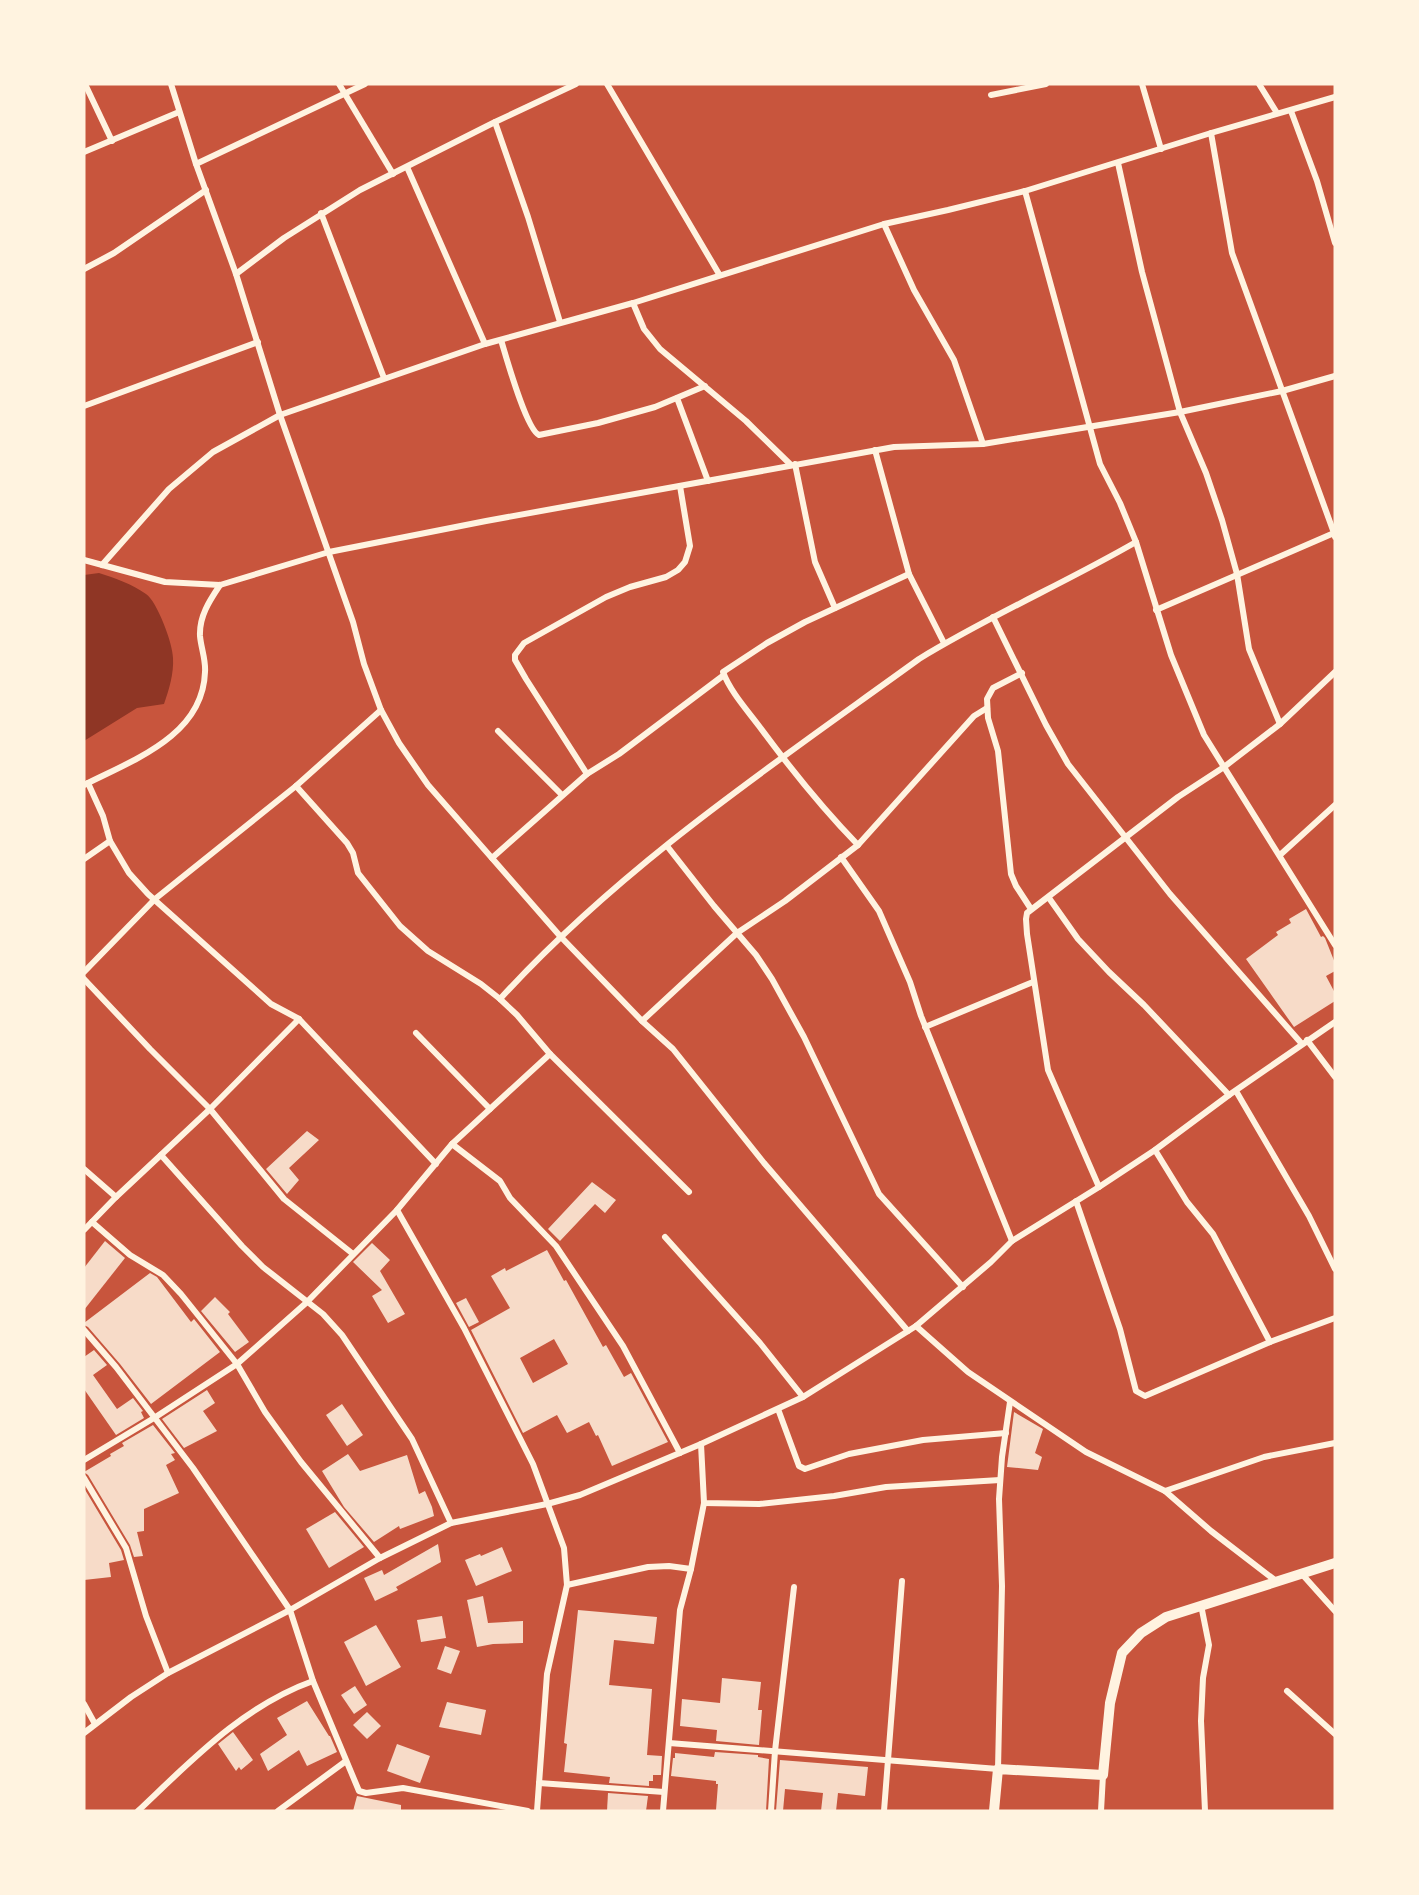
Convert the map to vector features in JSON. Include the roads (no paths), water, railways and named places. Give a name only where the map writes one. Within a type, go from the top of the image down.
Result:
[{"type":"street","points":[[86,84],[111,141]]},
{"type":"street","points":[[171,84],[196,164],[236,274],[312,510],[353,622],[364,664],[381,710],[399,743],[428,785],[560,936],[642,1021],[673,1049],[764,1163],[908,1331]]},
{"type":"street","points":[[339,84],[393,174]]},
{"type":"street","points":[[196,164],[365,84]]},
{"type":"street","points":[[236,274],[321,213],[495,122],[576,84]]},
{"type":"street","points":[[606,84],[718,274]]},
{"type":"street","points":[[992,96],[1046,84]]},
{"type":"street","points":[[1142,84],[1161,149]]},
{"type":"street","points":[[1259,84],[1277,113]]},
{"type":"street","points":[[102,566],[169,489],[213,452],[280,415],[485,344],[633,303],[718,274],[884,224],[1025,191],[1335,97]]},
{"type":"street","points":[[1291,111],[1317,181],[1335,243]]},
{"type":"street","points":[[84,152],[179,112]]},
{"type":"street","points":[[495,122],[528,217],[560,322]]},
{"type":"street","points":[[1156,610],[1334,534],[1232,253],[1211,133]]},
{"type":"street","points":[[1118,163],[1142,272],[1180,412],[1206,473],[1238,574],[1249,649],[1280,724]]},
{"type":"street","points":[[407,167],[485,344]]},
{"type":"street","points":[[84,269],[114,253],[206,190]]},
{"type":"street","points":[[1025,191],[1100,464],[1111,483],[1136,542],[1170,655],[1204,735],[1335,945]]},
{"type":"street","points":[[321,213],[384,378]]},
{"type":"street","points":[[884,224],[914,290],[954,360],[983,444]]},
{"type":"street","points":[[633,303],[644,329],[660,349],[746,421],[793,465],[815,562],[835,608]]},
{"type":"street","points":[[501,340],[524,411],[535,434],[598,423],[655,407],[705,386]]},
{"type":"street","points":[[84,406],[258,342]]},
{"type":"street","points":[[84,561],[165,582],[220,585],[329,552],[680,486],[894,447],[983,444],[1180,412],[1282,391],[1335,376]]},
{"type":"street","points":[[677,398],[708,481]]},
{"type":"street","points":[[875,450],[909,574],[944,643]]},
{"type":"street","points":[[587,774],[526,679],[515,660],[515,655],[524,643],[606,597],[630,587],[666,577],[678,570],[685,562],[690,546],[680,486]]},
{"type":"street","points":[[500,999],[560,936],[613,888],[919,658],[1136,542]]},
{"type":"street","points":[[492,858],[587,774],[619,754],[724,675],[725,670],[767,643],[909,574]]},
{"type":"street","points":[[220,585],[205,609],[200,633],[205,671],[201,699],[188,719],[181,729],[152,750],[86,784],[102,816],[110,841],[129,873],[272,1004],[299,1018],[436,1164]]},
{"type":"street","points":[[993,617],[1046,725],[1068,764],[1100,806],[1127,836],[1170,894],[1335,1077]]},
{"type":"street","points":[[1099,1187],[1048,1070],[1026,919],[1031,909],[1049,898],[1178,797],[1280,724],[1335,672]]},
{"type":"street","points":[[1022,673],[993,688],[989,692],[987,708],[998,752],[1011,874],[1031,909]]},
{"type":"street","points":[[724,675],[783,758],[814,797],[858,845]]},
{"type":"street","points":[[642,1021],[737,933],[785,901],[858,845],[975,716],[987,708]]},
{"type":"street","points":[[84,972],[155,899],[296,786],[381,710]]},
{"type":"street","points":[[498,731],[562,795]]},
{"type":"street","points":[[296,786],[347,843],[354,854],[358,873],[400,926],[428,951],[481,984],[500,999],[517,1015],[550,1054],[689,1192]]},
{"type":"street","points":[[1280,855],[1335,805]]},
{"type":"street","points":[[84,859],[110,841]]},
{"type":"street","points":[[667,846],[756,955],[804,1037],[879,1194],[963,1287]]},
{"type":"street","points":[[841,857],[879,911],[910,982],[925,1028],[1012,1241]]},
{"type":"street","points":[[1049,898],[1078,939],[1108,972],[1144,1005],[1229,1095]]},
{"type":"street","points":[[84,979],[210,1109],[284,1199],[353,1254]]},
{"type":"street","points":[[925,1028],[1034,982]]},
{"type":"street","points":[[84,1230],[210,1109],[299,1018]]},
{"type":"street","points":[[84,1733],[168,1673],[290,1610],[380,1558],[451,1523],[580,1495],[701,1444],[803,1397],[916,1326],[963,1287],[1012,1241],[1155,1150],[1229,1095],[1335,1022]]},
{"type":"street","points":[[416,1033],[490,1109]]},
{"type":"street","points":[[84,1460],[237,1364],[306,1303],[397,1210],[452,1144],[550,1054]]},
{"type":"street","points":[[1236,1091],[1309,1216],[1335,1269]]},
{"type":"street","points":[[452,1144],[500,1181],[510,1198],[556,1246],[623,1346],[680,1453]]},
{"type":"street","points":[[1155,1150],[1187,1202],[1213,1234],[1270,1342]]},
{"type":"street","points":[[161,1155],[242,1246],[306,1303],[323,1314],[342,1335],[412,1439],[451,1523]]},
{"type":"street","points":[[84,1169],[116,1197]]},
{"type":"street","points":[[1076,1201],[1120,1329],[1136,1391],[1140,1394],[1145,1396],[1270,1342],[1335,1318]]},
{"type":"street","points":[[397,1210],[469,1338],[533,1464],[564,1548],[567,1585],[547,1674],[537,1811]]},
{"type":"street","points":[[92,1222],[130,1255],[163,1275],[237,1364],[265,1412],[301,1462],[380,1558]]},
{"type":"street","points":[[665,1237],[760,1342],[803,1397]]},
{"type":"street","points":[[916,1326],[953,1360],[1010,1402],[1086,1452],[1165,1491],[1211,1531],[1277,1582]]},
{"type":"street","points":[[84,1330],[116,1367],[193,1468],[290,1610],[313,1681],[356,1787],[361,1792],[403,1788],[528,1811]]},
{"type":"street","points":[[994,1811],[998,1769],[1002,1586],[999,1533],[1000,1480],[1010,1402]]},
{"type":"street","points":[[778,1409],[802,1469],[849,1454],[923,1440],[1006,1433]]},
{"type":"street","points":[[1165,1491],[1264,1457],[1335,1443]]},
{"type":"street","points":[[663,1811],[680,1610],[704,1503],[701,1444]]},
{"type":"street","points":[[84,1478],[126,1548],[146,1616],[168,1673]]},
{"type":"street","points":[[704,1503],[759,1504],[834,1496],[886,1487],[1000,1480]]},
{"type":"street","points":[[1101,1811],[1110,1703],[1122,1653],[1142,1633],[1166,1617],[1335,1563]]},
{"type":"street","points":[[567,1585],[648,1567],[669,1566],[691,1569]]},
{"type":"street","points":[[1301,1573],[1335,1611]]},
{"type":"street","points":[[884,1811],[902,1581]]},
{"type":"street","points":[[771,1811],[775,1751],[794,1587]]},
{"type":"street","points":[[1201,1605],[1209,1645],[1203,1678],[1201,1720],[1205,1811]]},
{"type":"street","points":[[138,1811],[230,1726],[292,1688],[313,1681]]},
{"type":"street","points":[[1287,1691],[1335,1734]]},
{"type":"street","points":[[84,1704],[94,1724]]},
{"type":"street","points":[[669,1743],[1104,1775]]},
{"type":"street","points":[[278,1811],[346,1761]]},
{"type":"street","points":[[539,1784],[664,1792]]},
{"type":"street","points":[[288,1804],[293,1811]]}]
